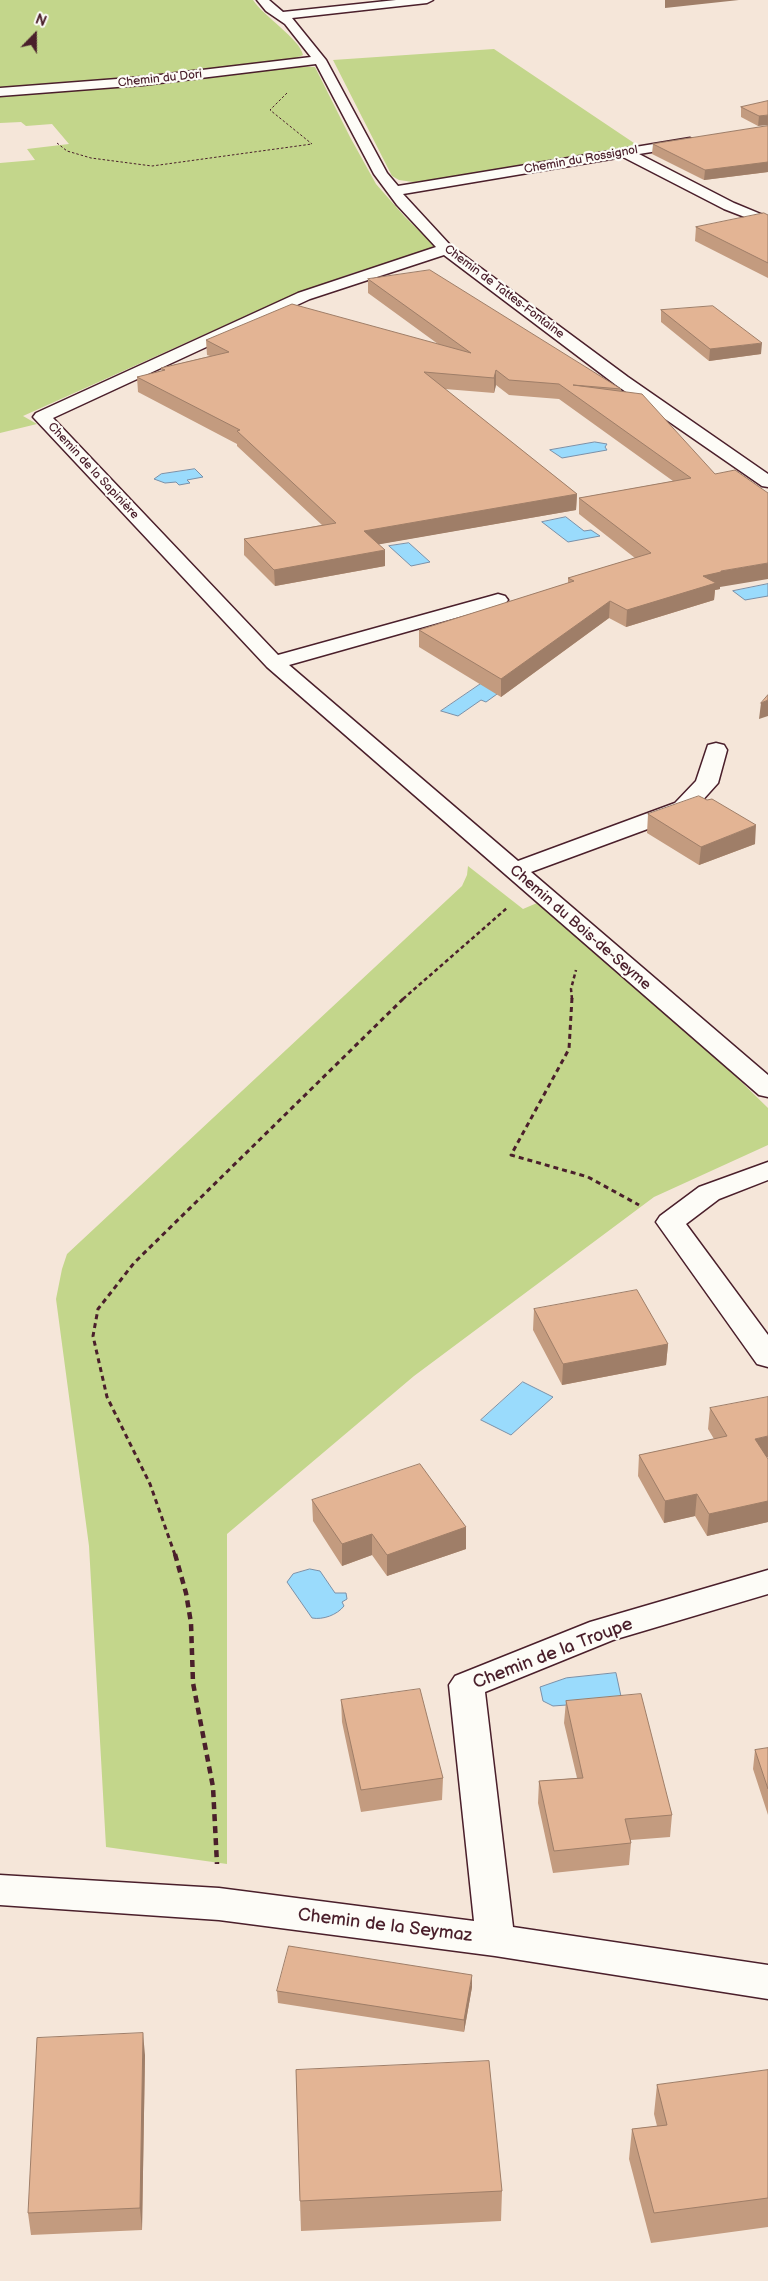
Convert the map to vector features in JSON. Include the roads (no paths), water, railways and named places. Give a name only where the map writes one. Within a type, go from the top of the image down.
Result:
[{"type":"street","name":"Chemin de Tattes-Fontaine","points":[[263,0],[270,9],[289,22],[381,174],[402,202],[446,249],[622,381],[768,482]]},
{"type":"street","points":[[282,16],[427,0]]},
{"type":"street","name":"Chemin du Dori","points":[[0,92],[143,81],[314,61]]},
{"type":"street","name":"Chemin du Rossignol","points":[[395,191],[444,185],[700,140]]},
{"type":"street","points":[[624,152],[729,206],[768,222]]},
{"type":"street","name":"Chemin de la Sapinière","points":[[394,764],[274,663],[42,417],[304,296],[446,249]]},
{"type":"street","points":[[274,663],[498,600]]},
{"type":"street","points":[[513,871],[683,808],[707,783],[716,750]]},
{"type":"street","name":"Chemin du Bois-de-Seyme","points":[[394,764],[513,871],[768,1089]]},
{"type":"street","points":[[768,1170],[709,1193],[670,1222],[768,1357]]},
{"type":"street","name":"Chemin de la Troupe","points":[[495,1940],[467,1685],[602,1631],[768,1582]]},
{"type":"street","name":"Chemin de la Seymaz","points":[[0,1890],[219,1904],[495,1940],[768,1982]]},
{"type":"water","points":[[595,442],[607,444],[605,447],[607,450],[562,458],[550,450]]},
{"type":"water","points":[[195,469],[203,477],[187,480],[190,483],[179,485],[176,482],[165,483],[154,479],[161,474]]},
{"type":"water","points":[[566,517],[584,531],[591,530],[600,536],[568,542],[542,522]]},
{"type":"water","points":[[409,543],[430,562],[411,566],[389,546]]},
{"type":"water","points":[[768,584],[768,596],[745,600],[733,591]]},
{"type":"water","points":[[482,683],[504,689],[486,702],[481,700],[458,716],[441,711]]},
{"type":"water","points":[[523,1382],[553,1397],[511,1435],[481,1420]]},
{"type":"water","points":[[310,1569],[320,1571],[335,1593],[346,1593],[347,1599],[342,1602],[344,1606],[334,1614],[321,1618],[312,1618],[287,1582],[293,1574]]},
{"type":"water","points":[[616,1673],[622,1701],[553,1706],[543,1701],[540,1687],[566,1678]]}]
